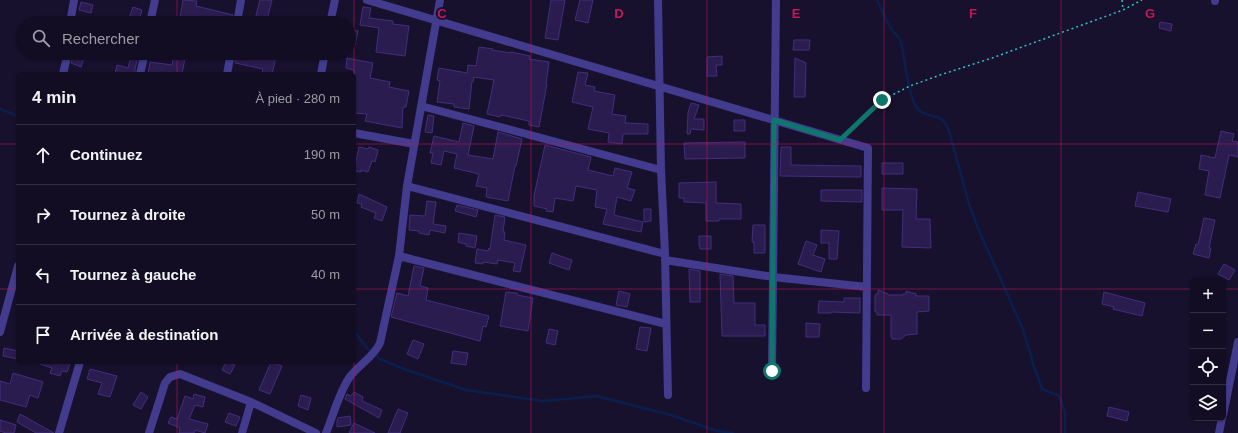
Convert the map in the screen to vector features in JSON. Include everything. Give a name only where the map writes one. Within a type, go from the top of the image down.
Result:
[{"type":"street","points":[[71,16],[74,0]]},
{"type":"street","points":[[152,16],[155,0]]},
{"type":"street","points":[[238,16],[241,0]]},
{"type":"street","points":[[332,16],[335,0]]},
{"type":"street","points":[[367,0],[868,148],[866,388]]},
{"type":"street","points":[[326,433],[347,382],[358,367],[374,353],[380,343],[400,256],[407,186],[440,0]]},
{"type":"street","points":[[658,0],[661,170],[665,257],[668,395]]},
{"type":"street","points":[[772,371],[776,0]]},
{"type":"street","points":[[63,72],[66,60]]},
{"type":"street","points":[[140,72],[143,60]]},
{"type":"street","points":[[227,72],[230,60]]},
{"type":"street","points":[[321,72],[324,60]]},
{"type":"street","points":[[421,106],[661,170]]},
{"type":"street","points":[[356,133],[414,144]]},
{"type":"street","points":[[407,186],[665,257],[773,277],[867,287]]},
{"type":"street","points":[[400,256],[666,324]]},
{"type":"street","points":[[0,332],[16,273]]},
{"type":"street","points":[[1226,402],[1238,342]]},
{"type":"street","points":[[60,433],[79,364]]},
{"type":"street","points":[[149,433],[165,383],[170,377],[180,374],[251,402],[316,433]]},
{"type":"street","points":[[242,433],[251,402]]},
{"type":"street","points":[[1219,433],[1222,421]]},
{"type":"path","points":[[1122,0],[1123,10]]},
{"type":"path","points":[[840,140],[882,100],[910,86],[1123,10],[1142,0]]},
{"type":"building","points":[[183,0],[197,1],[196,6],[233,15],[233,16],[180,16]]},
{"type":"building","points":[[260,0],[272,0],[268,16],[256,16]]},
{"type":"building","points":[[551,0],[565,0],[558,40],[545,38]]},
{"type":"building","points":[[580,0],[593,0],[588,23],[575,20]]},
{"type":"building","points":[[81,2],[93,5],[91,13],[79,10]]},
{"type":"building","points":[[133,7],[142,10],[140,16],[130,16]]},
{"type":"building","points":[[363,7],[371,8],[369,18],[393,21],[393,24],[409,26],[405,56],[376,52],[379,28],[360,25]]},
{"type":"building","points":[[1160,22],[1172,24],[1171,31],[1159,28]]},
{"type":"building","points":[[794,40],[810,40],[809,50],[793,50]]},
{"type":"building","points":[[479,47],[530,56],[529,59],[549,62],[547,84],[539,127],[529,125],[529,121],[501,115],[500,117],[487,114],[494,80],[474,77],[473,82],[472,81],[469,109],[454,107],[454,104],[437,102],[440,81],[437,80],[439,68],[467,73],[468,65],[476,66]]},
{"type":"building","points":[[722,56],[722,65],[716,65],[717,76],[707,76],[707,57]]},
{"type":"building","points":[[795,58],[806,63],[805,97],[794,97]]},
{"type":"building","points":[[72,60],[83,60],[81,67],[71,63]]},
{"type":"building","points":[[130,60],[137,60],[135,72],[115,72],[117,65],[128,68]]},
{"type":"building","points":[[173,60],[185,60],[182,72],[148,72],[150,62],[172,65]]},
{"type":"building","points":[[235,60],[275,60],[272,72],[262,72],[263,69],[235,63]]},
{"type":"building","points":[[347,60],[356,60],[373,63],[370,78],[390,82],[389,87],[409,91],[406,107],[403,107],[402,128],[365,121],[367,114],[356,113],[356,72],[346,68]]},
{"type":"building","points":[[578,72],[588,73],[585,85],[595,87],[594,91],[615,95],[612,114],[626,116],[625,123],[648,124],[648,134],[623,134],[622,144],[608,142],[609,133],[588,129],[593,107],[572,102]]},
{"type":"building","points":[[691,103],[699,105],[694,119],[704,119],[704,130],[691,129],[690,134],[687,134],[688,113]]},
{"type":"building","points":[[428,115],[434,116],[432,133],[425,132]]},
{"type":"building","points":[[734,120],[745,120],[745,131],[734,131]]},
{"type":"building","points":[[463,123],[474,126],[468,155],[493,159],[498,132],[522,139],[508,201],[486,197],[487,188],[476,186],[479,174],[454,168],[457,154],[444,151],[441,165],[431,163],[433,153],[430,153],[434,136],[459,142]]},
{"type":"building","points":[[1221,131],[1234,134],[1232,141],[1238,142],[1238,157],[1229,155],[1220,198],[1205,195],[1209,171],[1199,169],[1201,155],[1215,158]]},
{"type":"building","points":[[745,142],[745,158],[685,159],[684,143]]},
{"type":"building","points":[[545,145],[591,157],[588,170],[613,176],[615,168],[632,172],[627,188],[635,190],[631,201],[617,197],[614,215],[643,222],[641,232],[603,224],[607,209],[595,207],[597,190],[576,186],[573,201],[555,198],[553,212],[534,206],[534,196]]},
{"type":"building","points":[[359,147],[368,149],[369,147],[378,150],[375,162],[372,161],[368,172],[361,170],[361,172],[356,171],[356,161]]},
{"type":"building","points":[[781,147],[791,147],[791,165],[861,166],[861,177],[780,176]]},
{"type":"building","points":[[882,163],[903,163],[903,174],[882,174]]},
{"type":"building","points":[[716,182],[716,203],[741,204],[741,219],[719,219],[719,221],[706,221],[706,203],[684,202],[684,198],[679,198],[679,183]]},
{"type":"building","points":[[882,188],[917,189],[916,219],[930,219],[931,248],[902,247],[903,210],[882,210]]},
{"type":"building","points":[[821,190],[862,190],[862,202],[821,201]]},
{"type":"building","points":[[1138,192],[1171,199],[1168,212],[1135,206]]},
{"type":"building","points":[[359,194],[387,207],[382,221],[374,218],[376,213],[361,207],[362,204],[357,203]]},
{"type":"building","points":[[427,201],[436,202],[433,224],[446,226],[445,233],[430,230],[429,235],[419,233],[419,231],[409,230],[410,215],[425,216]]},
{"type":"building","points":[[457,205],[478,210],[476,217],[455,211]]},
{"type":"building","points":[[644,209],[651,209],[651,221],[644,222]]},
{"type":"building","points":[[495,215],[505,217],[503,232],[505,232],[504,240],[526,245],[520,272],[513,271],[515,263],[498,260],[497,264],[483,262],[483,264],[475,263],[477,249],[488,251],[489,248],[490,249]]},
{"type":"building","points":[[1204,218],[1215,220],[1209,248],[1211,248],[1209,258],[1193,254],[1196,244],[1198,245]]},
{"type":"building","points":[[753,225],[765,225],[765,253],[754,253],[754,242],[752,242]]},
{"type":"building","points":[[821,230],[839,231],[837,259],[829,259],[829,243],[821,243]]},
{"type":"building","points":[[459,233],[477,236],[475,248],[458,242]]},
{"type":"building","points":[[699,236],[711,236],[711,249],[700,249]]},
{"type":"building","points":[[806,241],[817,245],[813,255],[825,259],[821,272],[798,264]]},
{"type":"building","points":[[552,253],[572,260],[569,270],[549,263]]},
{"type":"building","points":[[1224,264],[1235,270],[1229,280],[1218,274]]},
{"type":"building","points":[[414,266],[424,268],[420,286],[428,288],[426,300],[489,316],[486,327],[483,326],[480,341],[391,317],[397,293],[408,296]]},
{"type":"building","points":[[689,269],[700,271],[700,302],[690,302]]},
{"type":"building","points":[[720,274],[733,276],[734,303],[755,303],[755,325],[765,325],[765,336],[722,336]]},
{"type":"building","points":[[878,290],[888,295],[903,295],[906,294],[906,291],[916,294],[916,296],[929,296],[929,311],[917,312],[917,334],[906,335],[901,339],[892,339],[891,315],[877,315],[877,312],[875,312],[875,296],[878,294]]},
{"type":"building","points":[[619,291],[630,294],[627,307],[616,305]]},
{"type":"building","points":[[506,292],[517,293],[517,295],[533,298],[528,331],[500,326]]},
{"type":"building","points":[[1104,292],[1145,303],[1142,316],[1113,309],[1114,307],[1102,304]]},
{"type":"building","points":[[844,298],[860,298],[860,313],[818,313],[819,301],[844,302]]},
{"type":"building","points":[[806,323],[820,324],[819,337],[806,337]]},
{"type":"building","points":[[640,327],[651,328],[647,351],[636,349]]},
{"type":"building","points":[[549,329],[558,331],[555,345],[546,343]]},
{"type":"building","points":[[413,340],[424,344],[418,359],[407,354]]},
{"type":"building","points":[[4,348],[16,351],[16,359],[3,356]]},
{"type":"building","points":[[453,351],[468,353],[466,365],[451,363]]},
{"type":"building","points":[[40,364],[70,364],[67,372],[62,371],[60,376],[50,373],[52,368]]},
{"type":"building","points":[[225,364],[235,365],[230,374],[222,370]]},
{"type":"building","points":[[270,364],[282,366],[270,394],[259,390]]},
{"type":"building","points":[[90,369],[117,376],[110,397],[98,394],[102,383],[87,379]]},
{"type":"building","points":[[13,373],[43,382],[38,398],[30,395],[26,407],[0,400],[0,381],[10,384]]},
{"type":"building","points":[[141,392],[148,397],[141,409],[133,405]]},
{"type":"building","points":[[354,392],[363,397],[362,401],[382,410],[379,418],[345,399],[347,394],[351,396]]},
{"type":"building","points":[[194,394],[205,397],[203,407],[195,405],[189,419],[208,424],[205,433],[195,430],[194,433],[179,433],[180,428],[168,423],[171,417],[177,419],[185,396],[193,399]]},
{"type":"building","points":[[301,395],[311,398],[308,410],[298,406]]},
{"type":"building","points":[[1109,407],[1129,412],[1127,421],[1107,416]]},
{"type":"building","points":[[398,409],[408,413],[400,433],[388,433]]},
{"type":"building","points":[[229,413],[240,417],[236,426],[225,422]]},
{"type":"building","points":[[20,414],[54,433],[36,433],[17,422]]},
{"type":"building","points":[[350,416],[351,425],[337,427],[338,418]]},
{"type":"building","points":[[0,420],[16,425],[14,433],[0,431]]},
{"type":"building","points":[[354,423],[375,433],[349,433]]},
{"type":"waterway","points":[[877,0],[890,27],[900,39],[915,105],[921,112],[939,118],[946,124],[969,204],[977,226],[1022,327],[1042,389],[1059,396],[1065,412],[1065,433]]},
{"type":"waterway","points":[[0,109],[16,115]]},
{"type":"waterway","points":[[356,334],[367,348],[380,359],[404,369],[466,390],[543,401],[596,396],[671,415],[717,431],[733,433]]},
{"type":"route","points":[[772,371],[774,120],[840,140],[882,100]]}]
